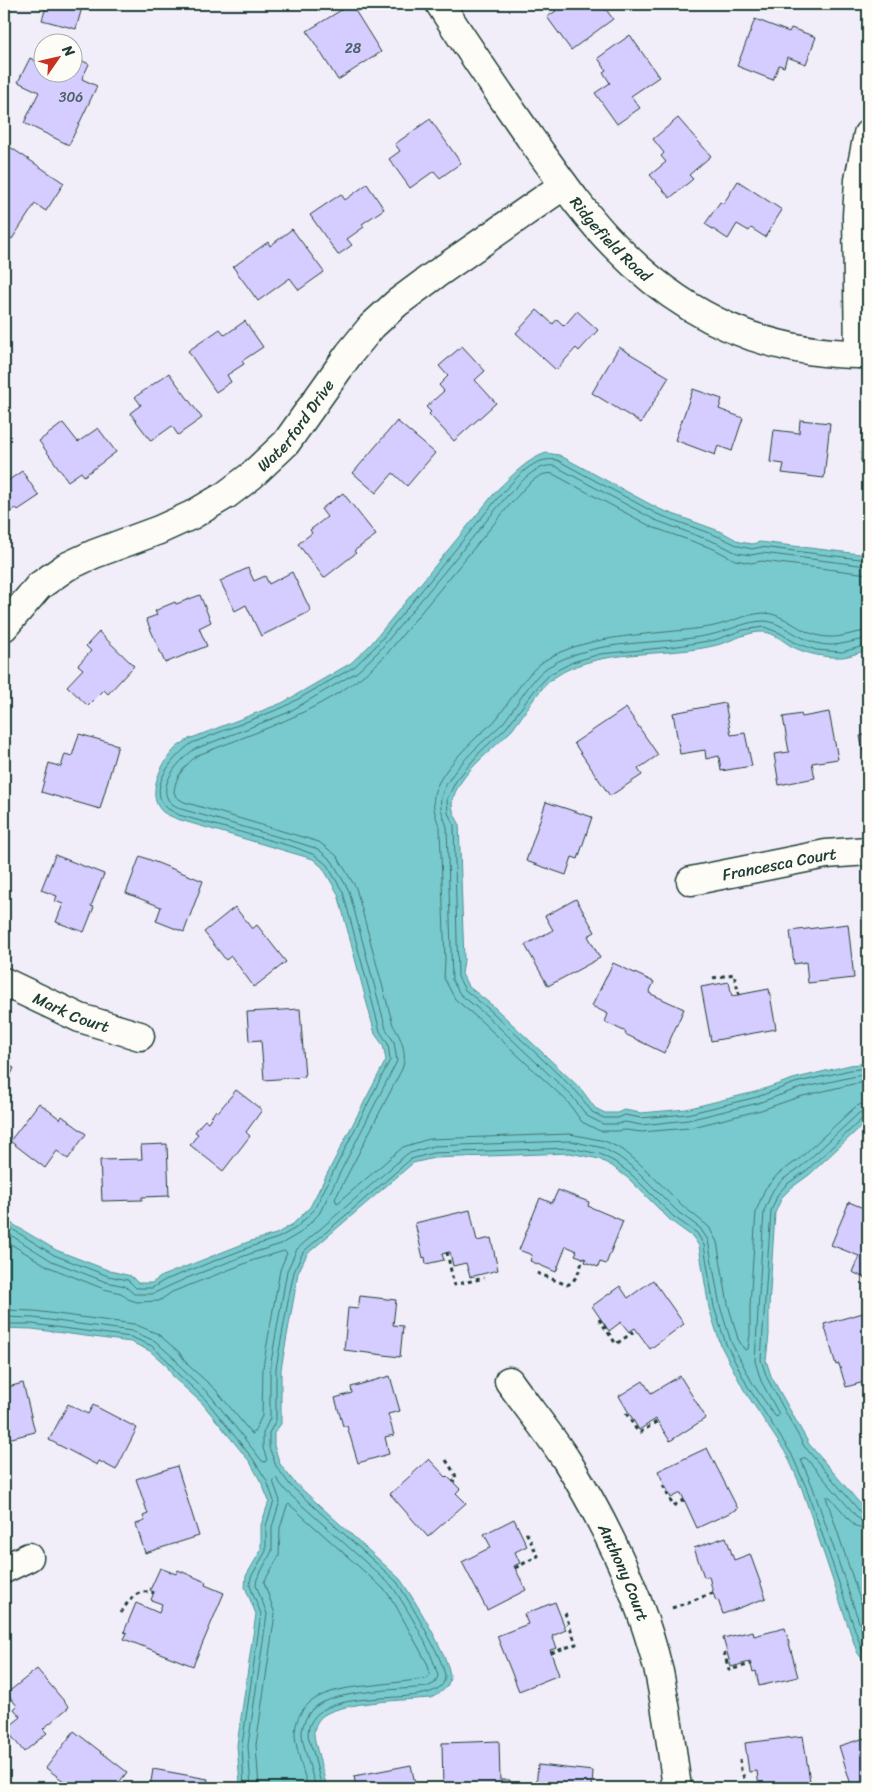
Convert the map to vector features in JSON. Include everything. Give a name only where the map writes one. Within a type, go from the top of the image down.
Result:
[{"type":"street","name":"Ridgefield Road","points":[[440,4],[477,63],[564,185],[614,245],[645,276],[679,302],[714,321],[752,337],[799,350],[864,354]]},
{"type":"street","points":[[864,354],[857,216],[859,180],[868,134]]},
{"type":"street","name":"Waterford Drive","points":[[4,627],[39,586],[66,567],[192,515],[226,495],[244,481],[286,443],[349,354],[372,326],[432,277],[564,185]]},
{"type":"street","name":"Francesca Court","points":[[692,881],[826,854],[868,851]]},
{"type":"street","name":"Mark Court","points":[[4,982],[80,1018],[140,1036]]},
{"type":"street","name":"Anthony Court","points":[[509,1381],[566,1460],[598,1515],[625,1569],[644,1621],[658,1671],[670,1730],[677,1788]]},
{"type":"street","points":[[4,1569],[29,1557]]},
{"type":"path","points":[[713,978],[734,974],[739,994]]},
{"type":"path","points":[[447,1252],[454,1285],[484,1278]]},
{"type":"path","points":[[537,1273],[567,1285],[576,1278],[584,1258]]},
{"type":"path","points":[[599,1319],[616,1344],[636,1330]]},
{"type":"path","points":[[626,1413],[638,1432],[658,1421]]},
{"type":"path","points":[[446,1460],[455,1474],[456,1479],[453,1482]]},
{"type":"path","points":[[663,1485],[673,1506],[684,1500]]},
{"type":"path","points":[[515,1568],[538,1556],[525,1530]]},
{"type":"path","points":[[121,1613],[129,1599],[142,1592],[154,1593]]},
{"type":"path","points":[[672,1608],[712,1593]]},
{"type":"path","points":[[551,1653],[576,1644],[565,1613]]},
{"type":"path","points":[[724,1652],[729,1670],[751,1664]]},
{"type":"path","points":[[740,1759],[741,1770],[748,1788]]},
{"type":"water","points":[[546,453],[559,455],[659,509],[722,532],[740,542],[752,544],[760,542],[868,555],[868,650],[843,657],[823,656],[797,649],[771,634],[758,632],[717,645],[697,649],[612,657],[591,661],[572,668],[555,677],[543,687],[512,730],[470,771],[456,791],[452,805],[459,823],[464,960],[462,974],[468,986],[493,1006],[581,1089],[595,1108],[605,1113],[617,1113],[624,1110],[641,1113],[686,1109],[755,1092],[793,1079],[850,1065],[868,1063],[868,1120],[809,1175],[782,1197],[775,1213],[766,1360],[771,1376],[809,1444],[868,1513],[868,1662],[863,1660],[857,1652],[802,1489],[787,1455],[744,1390],[721,1346],[709,1308],[699,1246],[693,1237],[671,1221],[629,1179],[599,1159],[570,1153],[434,1158],[413,1163],[307,1254],[298,1273],[281,1369],[281,1424],[274,1433],[274,1446],[280,1464],[294,1482],[400,1579],[421,1612],[444,1655],[450,1680],[444,1690],[431,1698],[360,1704],[333,1711],[318,1720],[314,1736],[327,1788],[239,1788],[237,1745],[256,1614],[245,1587],[246,1576],[261,1550],[261,1525],[269,1501],[262,1484],[250,1462],[202,1403],[174,1378],[167,1366],[150,1351],[131,1342],[32,1329],[4,1328],[4,1219],[56,1250],[110,1271],[131,1276],[138,1283],[152,1283],[162,1276],[248,1242],[276,1234],[293,1224],[310,1207],[386,1060],[383,1045],[375,1034],[338,894],[323,868],[313,859],[177,819],[163,812],[155,797],[157,779],[165,761],[178,747],[189,739],[282,703],[351,663],[371,644],[498,489],[526,464]]},
{"type":"building","points":[[47,4],[83,4],[76,29],[42,20]]},
{"type":"building","points":[[351,4],[381,52],[338,80],[307,31]]},
{"type":"building","points":[[550,4],[602,4],[613,19],[571,50],[547,17],[556,11]]},
{"type":"building","points":[[755,19],[789,32],[791,28],[816,37],[806,64],[787,57],[784,67],[779,65],[773,80],[737,66]]},
{"type":"building","points":[[630,35],[659,77],[631,96],[640,108],[617,124],[595,93],[610,83],[603,72],[606,70],[598,58]]},
{"type":"building","points":[[30,58],[32,59],[32,82],[82,82],[82,79],[97,86],[69,145],[24,123],[39,92],[18,82]]},
{"type":"building","points":[[82,61],[89,64],[82,79]]},
{"type":"building","points":[[678,118],[711,156],[689,175],[693,179],[670,198],[650,175],[666,162],[661,156],[664,153],[653,139]]},
{"type":"building","points":[[430,119],[461,163],[440,178],[434,171],[410,188],[389,159],[400,151],[395,144]]},
{"type":"building","points":[[4,143],[64,183],[46,211],[35,204],[12,239],[4,233]]},
{"type":"building","points":[[738,181],[782,210],[765,237],[751,228],[749,231],[737,224],[728,239],[705,224],[720,202],[723,204]]},
{"type":"building","points":[[367,184],[384,209],[362,224],[364,227],[347,239],[352,245],[338,255],[310,215],[341,194],[345,200]]},
{"type":"building","points":[[292,229],[324,272],[299,290],[290,278],[258,301],[233,267],[268,242],[270,246]]},
{"type":"building","points":[[537,310],[553,324],[557,319],[564,326],[577,311],[598,330],[579,351],[576,348],[556,370],[516,333]]},
{"type":"building","points":[[245,321],[263,347],[242,361],[244,364],[227,375],[231,382],[216,392],[188,351],[220,329],[225,335]]},
{"type":"building","points":[[462,346],[485,371],[475,380],[496,403],[454,441],[429,414],[431,412],[426,407],[444,391],[439,385],[448,376],[439,366]]},
{"type":"building","points":[[619,347],[669,377],[641,423],[592,393]]},
{"type":"building","points":[[169,373],[202,418],[178,435],[172,426],[151,441],[130,413],[141,405],[135,397]]},
{"type":"building","points":[[693,389],[722,399],[719,409],[743,418],[732,451],[718,446],[715,455],[675,440]]},
{"type":"building","points":[[800,420],[830,423],[824,478],[782,473],[784,464],[770,462],[774,430],[799,433]]},
{"type":"building","points":[[397,421],[435,453],[407,486],[393,473],[376,493],[353,473]]},
{"type":"building","points":[[63,423],[78,442],[98,428],[116,452],[84,476],[81,472],[68,481],[39,441]]},
{"type":"building","points":[[862,431],[868,432],[868,461],[861,461]]},
{"type":"building","points":[[4,471],[9,480],[22,471],[39,496],[18,510],[16,508],[4,516]]},
{"type":"building","points":[[343,493],[376,535],[354,551],[356,553],[324,578],[298,544],[312,533],[310,530],[327,517],[321,509]]},
{"type":"building","points":[[248,568],[254,581],[265,576],[269,584],[292,572],[311,611],[261,636],[246,605],[235,611],[220,581]]},
{"type":"building","points":[[200,595],[211,622],[199,628],[207,646],[165,663],[146,619],[157,615],[155,611],[163,607]]},
{"type":"building","points":[[99,632],[134,666],[108,694],[104,690],[88,706],[67,686],[83,669],[78,665],[91,651],[86,646]]},
{"type":"building","points":[[725,703],[731,735],[745,733],[752,766],[721,771],[719,756],[706,759],[705,750],[680,754],[673,713]]},
{"type":"building","points":[[626,708],[658,755],[638,769],[642,775],[610,796],[574,743]]},
{"type":"building","points":[[829,712],[838,759],[812,763],[815,778],[779,785],[774,754],[789,752],[783,717],[801,714],[802,717]]},
{"type":"building","points":[[79,734],[118,745],[100,809],[41,792],[49,763],[61,767],[65,754],[72,756]]},
{"type":"building","points":[[868,734],[868,770],[867,770],[860,736]]},
{"type":"building","points":[[546,802],[592,817],[578,859],[572,857],[566,875],[526,861]]},
{"type":"building","points":[[55,855],[104,874],[91,906],[94,907],[84,932],[56,922],[63,904],[55,901],[57,896],[41,890]]},
{"type":"building","points":[[140,856],[203,881],[184,932],[156,921],[161,907],[126,893]]},
{"type":"building","points":[[576,899],[595,932],[588,936],[600,958],[548,986],[525,945],[553,930],[545,916]]},
{"type":"building","points":[[235,907],[252,929],[257,925],[286,962],[254,987],[231,956],[226,960],[204,932]]},
{"type":"building","points":[[848,924],[854,978],[808,983],[806,962],[794,964],[790,931]]},
{"type":"building","points":[[613,963],[654,982],[649,993],[684,1009],[664,1053],[605,1022],[608,1014],[592,1006]]},
{"type":"building","points":[[729,982],[732,996],[769,989],[776,1029],[711,1041],[701,987]]},
{"type":"building","points":[[300,1009],[305,1077],[264,1080],[261,1040],[249,1041],[247,1012]]},
{"type":"building","points":[[4,1063],[14,1068],[4,1090]]},
{"type":"building","points":[[236,1090],[262,1110],[246,1132],[250,1136],[223,1171],[190,1145],[198,1134],[195,1132],[201,1124],[205,1120],[208,1122],[216,1110],[218,1112]]},
{"type":"building","points":[[39,1103],[60,1119],[62,1116],[86,1134],[68,1159],[57,1151],[45,1168],[10,1141]]},
{"type":"building","points":[[167,1144],[169,1196],[142,1197],[142,1200],[102,1201],[100,1160],[142,1159],[141,1145]]},
{"type":"building","points":[[558,1190],[589,1202],[588,1206],[623,1221],[606,1264],[600,1262],[598,1267],[585,1262],[586,1259],[575,1255],[577,1251],[566,1246],[556,1272],[530,1261],[532,1255],[519,1250],[540,1198],[552,1203]]},
{"type":"building","points":[[849,1202],[868,1210],[868,1279],[852,1272],[859,1256],[831,1245]]},
{"type":"building","points":[[470,1210],[477,1241],[491,1238],[498,1270],[470,1277],[466,1263],[453,1266],[450,1252],[442,1254],[444,1260],[426,1264],[415,1223]]},
{"type":"building","points":[[653,1280],[684,1324],[650,1349],[635,1328],[629,1332],[621,1322],[609,1331],[592,1306],[620,1286],[628,1298]]},
{"type":"building","points":[[360,1296],[396,1300],[393,1325],[403,1326],[400,1357],[344,1350],[348,1308],[358,1309]]},
{"type":"building","points":[[863,1313],[868,1332],[868,1381],[846,1387],[839,1364],[836,1365],[824,1324]]},
{"type":"building","points":[[390,1376],[400,1411],[388,1414],[394,1435],[385,1437],[389,1454],[358,1463],[347,1426],[343,1426],[335,1398],[352,1393],[351,1387]]},
{"type":"building","points":[[680,1376],[706,1418],[670,1441],[656,1419],[639,1430],[619,1396],[643,1381],[651,1393]]},
{"type":"building","points":[[23,1383],[35,1432],[4,1440],[4,1388]]},
{"type":"building","points":[[68,1404],[88,1414],[93,1405],[137,1428],[116,1470],[99,1461],[97,1465],[49,1440]]},
{"type":"building","points":[[707,1448],[738,1509],[697,1528],[681,1493],[671,1498],[658,1471]]},
{"type":"building","points":[[429,1459],[460,1489],[456,1493],[466,1503],[428,1537],[390,1494]]},
{"type":"building","points":[[177,1466],[199,1536],[145,1553],[136,1524],[145,1521],[143,1516],[148,1514],[136,1479]]},
{"type":"building","points":[[514,1519],[527,1546],[515,1552],[520,1563],[514,1566],[526,1590],[487,1610],[462,1562],[491,1547],[484,1534]]},
{"type":"building","points":[[726,1537],[734,1560],[750,1554],[766,1598],[723,1614],[718,1600],[716,1601],[713,1593],[709,1576],[704,1577],[694,1548]]},
{"type":"building","points":[[160,1568],[176,1574],[178,1570],[206,1582],[205,1585],[224,1593],[193,1666],[124,1639],[127,1633],[124,1632],[136,1603],[159,1613],[162,1604],[151,1600],[154,1592],[150,1590]]},
{"type":"building","points":[[555,1602],[566,1630],[552,1636],[557,1648],[550,1650],[559,1675],[519,1691],[497,1636],[528,1624],[524,1614]]},
{"type":"building","points":[[785,1628],[798,1677],[759,1686],[756,1671],[753,1672],[750,1662],[731,1667],[723,1638],[753,1631],[754,1636]]},
{"type":"building","points":[[37,1669],[69,1707],[43,1729],[47,1733],[24,1752],[6,1729],[21,1717],[14,1709],[17,1706],[7,1693]]},
{"type":"building","points":[[74,1731],[127,1772],[115,1788],[73,1788],[46,1768]]},
{"type":"building","points":[[803,1736],[811,1788],[759,1788],[757,1771],[749,1772],[745,1743]]},
{"type":"building","points":[[868,1737],[868,1788],[852,1788],[839,1746]]},
{"type":"building","points":[[499,1741],[500,1780],[510,1780],[510,1788],[443,1788],[442,1743]]},
{"type":"building","points":[[411,1765],[416,1788],[356,1788],[354,1776]]},
{"type":"building","points":[[538,1765],[593,1771],[592,1788],[536,1788]]},
{"type":"building","points":[[153,1769],[208,1779],[206,1788],[150,1788]]}]
